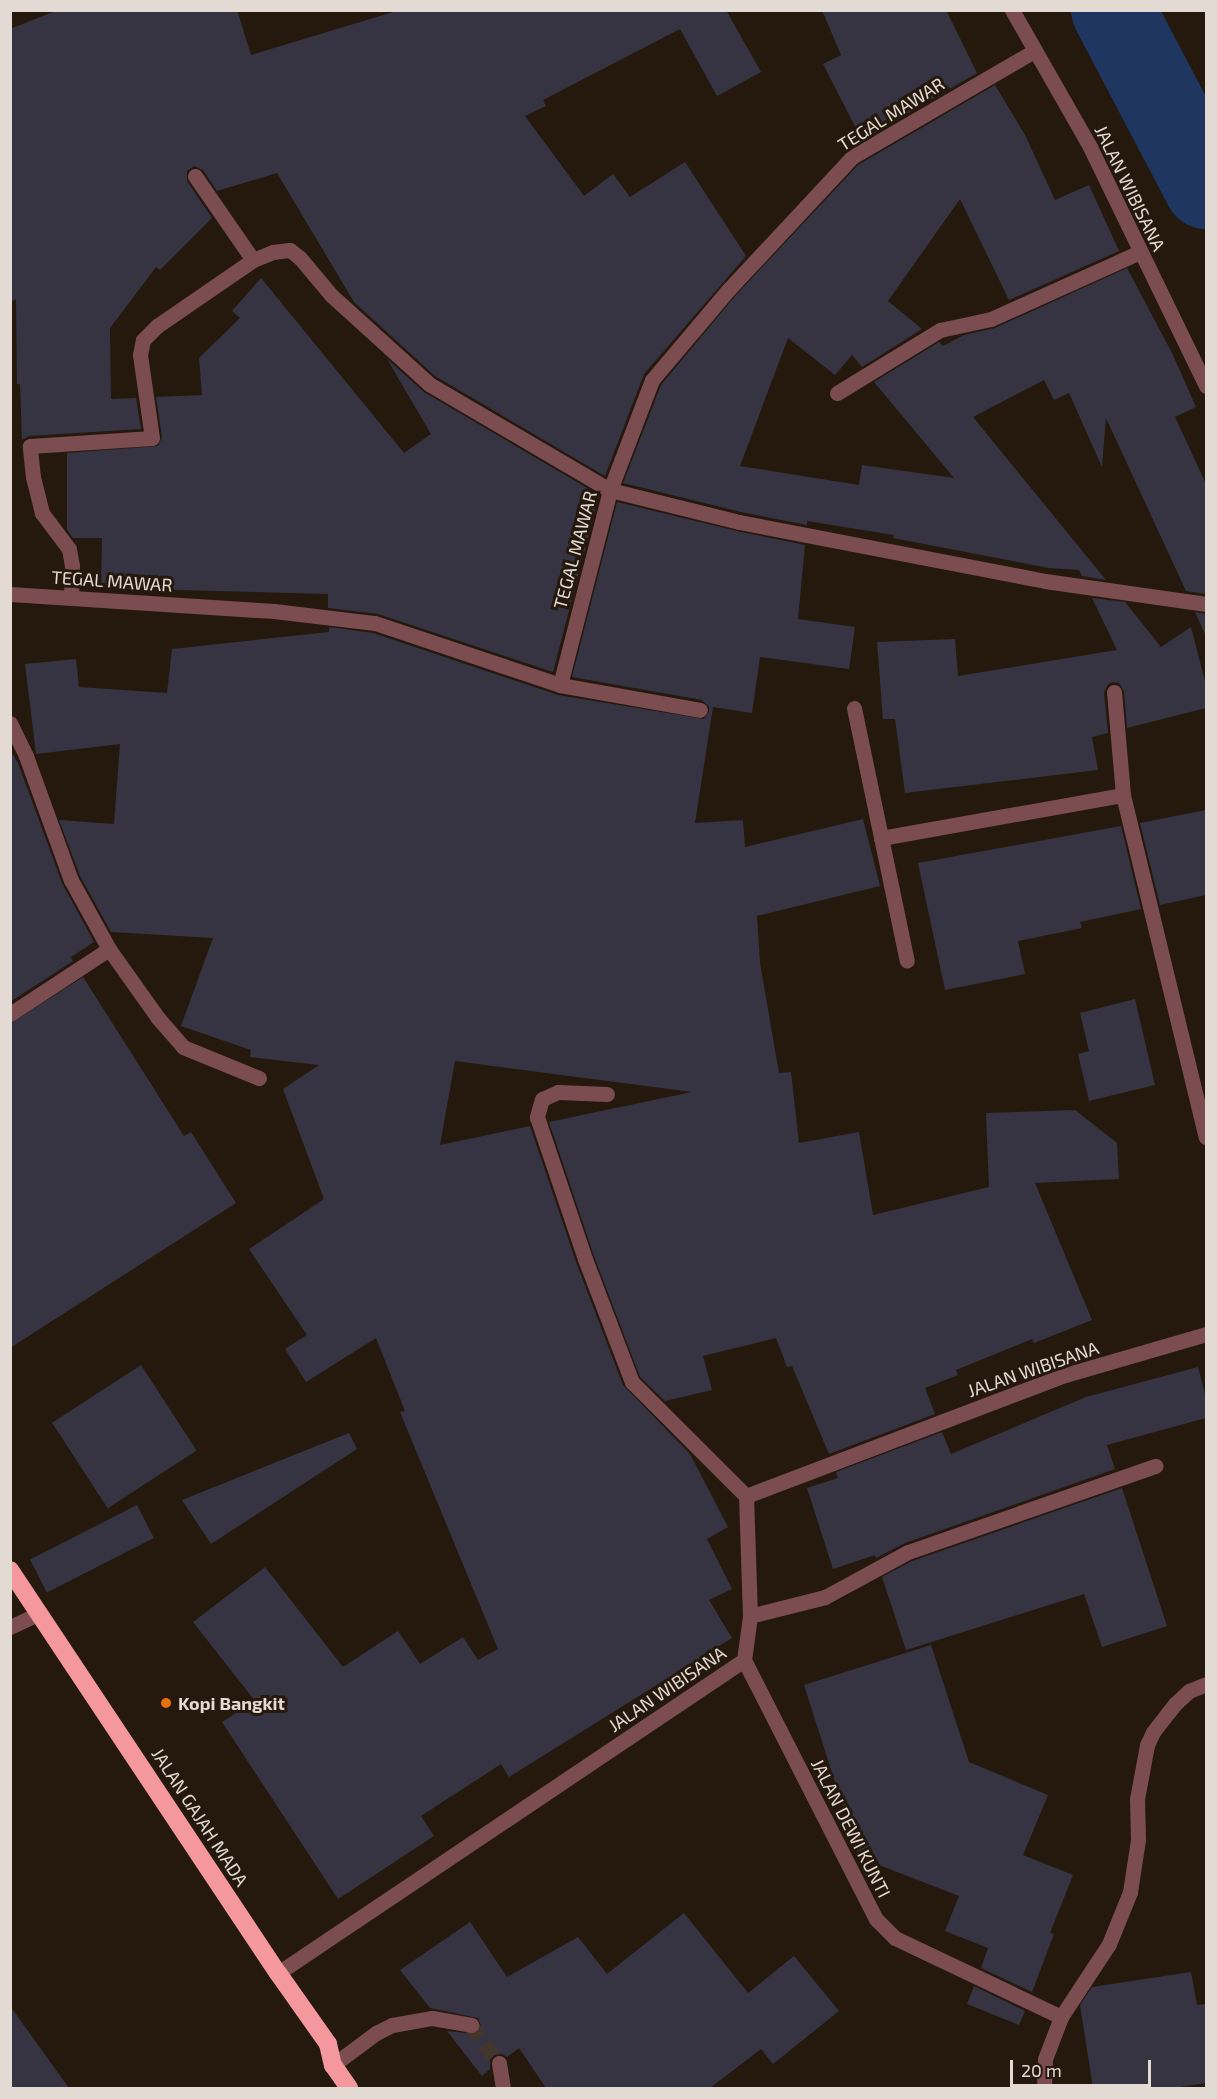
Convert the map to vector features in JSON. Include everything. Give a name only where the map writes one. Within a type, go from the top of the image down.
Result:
[{"type":"highway","name":"JALAN GAJAH MADA","points":[[10,1570],[278,1973],[328,2044],[333,2065],[349,2088]]},
{"type":"street","name":"JALAN WIBISANA","points":[[1012,10],[1090,147],[1206,386]]},
{"type":"street","name":"TEGAL MAWAR","points":[[10,594],[274,611],[375,623],[560,685],[610,490],[652,380],[729,289],[852,157],[1034,51]]},
{"type":"street","points":[[195,176],[253,260]]},
{"type":"street","points":[[71,598],[72,566],[69,549],[42,513],[33,477],[30,446],[152,438],[140,355],[142,340],[156,326],[253,260],[273,252],[290,250],[300,258],[332,295],[429,384],[610,490],[739,522],[1045,581],[1206,604]]},
{"type":"street","points":[[837,393],[940,330],[991,320],[1140,252]]},
{"type":"street","points":[[560,685],[700,710]]},
{"type":"street","points":[[1114,692],[1123,795],[1206,1137]]},
{"type":"street","points":[[854,708],[907,961]]},
{"type":"street","points":[[10,723],[26,756],[71,879],[108,949],[158,1018],[183,1047],[259,1078]]},
{"type":"street","points":[[881,838],[1123,795]]},
{"type":"street","points":[[10,1014],[108,949]]},
{"type":"street","points":[[607,1094],[558,1092],[542,1099],[537,1117],[585,1259],[632,1382],[746,1496]]},
{"type":"street","name":"JALAN WIBISANA","points":[[278,1973],[744,1660],[750,1616],[746,1496],[1065,1375],[1206,1334]]},
{"type":"street","points":[[750,1616],[825,1597],[908,1552],[1155,1466]]},
{"type":"street","points":[[10,1627],[40,1613]]},
{"type":"street","name":"JALAN DEWI KUNTI","points":[[744,1660],[876,1919],[895,1938],[1061,2017]]},
{"type":"street","points":[[1044,2088],[1045,2060],[1061,2017],[1109,1944],[1130,1892],[1138,1840],[1137,1799],[1147,1745],[1153,1732],[1175,1704],[1189,1691],[1206,1684]]},
{"type":"street","points":[[333,2065],[376,2033],[392,2025],[432,2018],[471,2025]]},
{"type":"street","points":[[500,2062],[503,2088]]},
{"type":"building","points":[[58,10],[237,10],[251,55],[400,10],[726,10],[761,72],[717,96],[680,29],[543,100],[546,106],[525,116],[584,196],[613,174],[630,197],[685,162],[746,256],[644,374],[605,476],[435,376],[354,302],[277,173],[217,191],[203,170],[194,166],[187,171],[187,181],[212,218],[160,270],[156,267],[110,328],[111,399],[136,398],[141,429],[29,436],[22,440],[20,384],[17,384],[16,299],[10,302],[10,29]]},
{"type":"building","points":[[822,10],[946,10],[977,73],[862,140],[823,64],[841,55]]},
{"type":"building","points":[[995,85],[1025,135],[1055,200],[1089,185],[1119,251],[1009,300],[960,199],[888,301],[922,329],[862,367],[852,355],[835,375],[788,338],[740,466],[859,485],[862,465],[954,478],[874,382],[939,342],[943,346],[964,335],[995,328],[1127,268],[1172,353],[1196,407],[1175,417],[1206,484],[1206,594],[1186,591],[1106,418],[1102,467],[1069,393],[1054,400],[1044,380],[973,417],[1106,580],[1082,576],[1079,570],[1049,568],[893,538],[894,535],[807,521],[807,525],[741,512],[623,483],[661,385],[736,295],[858,165]]},
{"type":"building","points":[[261,278],[404,453],[431,434],[387,359],[424,392],[599,495],[553,672],[378,614],[328,608],[328,594],[101,588],[102,538],[73,538],[67,530],[67,453],[158,446],[162,437],[156,397],[202,395],[199,358],[240,318],[232,311]]},
{"type":"building","points":[[617,502],[805,545],[798,619],[855,627],[849,669],[760,657],[752,713],[713,707],[695,823],[743,820],[745,847],[863,819],[880,886],[757,916],[760,963],[779,1073],[791,1072],[799,1143],[859,1132],[873,1215],[989,1187],[986,1113],[1075,1110],[1117,1143],[1119,1179],[1035,1183],[1092,1320],[1034,1343],[1032,1339],[956,1370],[958,1375],[925,1388],[935,1414],[829,1454],[792,1366],[787,1367],[776,1338],[703,1356],[712,1390],[665,1401],[640,1377],[594,1256],[549,1122],[692,1092],[455,1061],[440,1145],[530,1126],[576,1262],[623,1385],[690,1454],[728,1527],[707,1539],[732,1589],[709,1600],[732,1638],[509,1777],[501,1764],[421,1816],[434,1836],[338,1899],[222,1722],[255,1701],[193,1622],[265,1567],[343,1667],[398,1631],[420,1664],[463,1637],[478,1660],[498,1649],[400,1412],[405,1411],[376,1338],[306,1382],[285,1349],[307,1335],[249,1249],[324,1199],[283,1089],[319,1065],[250,1057],[251,1050],[181,1026],[213,938],[111,932],[80,876],[59,820],[114,824],[120,744],[36,754],[25,664],[76,659],[79,687],[167,693],[172,649],[329,632],[329,627],[373,633],[558,695],[704,719],[709,712],[709,707],[702,700],[572,677]]},
{"type":"building","points":[[1092,598],[1125,602],[1161,647],[1191,627],[1206,685],[1206,708],[1127,728],[1124,691],[1119,683],[1113,682],[1108,684],[1104,692],[1108,733],[1092,737],[1098,770],[905,793],[895,719],[883,719],[877,642],[955,639],[958,676],[1117,650]]},
{"type":"building","points":[[1195,612],[1206,614],[1206,636]]},
{"type":"building","points":[[10,750],[18,763],[62,883],[94,942],[71,957],[73,961],[10,1002]]},
{"type":"building","points":[[1206,810],[1206,895],[1160,905],[1140,823]]},
{"type":"building","points":[[1121,826],[1141,909],[1080,922],[1082,928],[1018,941],[1025,974],[945,990],[918,863]]},
{"type":"building","points":[[83,977],[184,1136],[191,1132],[236,1203],[10,1348],[10,1024]]},
{"type":"building","points":[[1135,999],[1155,1085],[1089,1101],[1078,1054],[1089,1051],[1080,1013]]},
{"type":"building","points":[[141,1365],[197,1451],[108,1508],[52,1423]]},
{"type":"building","points":[[1198,1367],[1206,1398],[1206,1418],[1107,1445],[1115,1469],[905,1543],[876,1558],[875,1555],[833,1569],[807,1488],[838,1478],[836,1472],[942,1432],[951,1454],[1086,1397]]},
{"type":"building","points":[[349,1433],[357,1449],[211,1544],[182,1500]]},
{"type":"building","points":[[1122,1488],[1167,1626],[1102,1647],[1084,1594],[906,1650],[882,1577],[912,1561]]},
{"type":"building","points":[[137,1505],[154,1538],[47,1592],[30,1559]]},
{"type":"building","points":[[931,1645],[969,1762],[1048,1795],[1023,1855],[1073,1875],[1050,1933],[1054,1934],[1032,1992],[981,1968],[988,1948],[945,1931],[959,1896],[874,1863],[862,1867],[804,1685]]},
{"type":"building","points":[[684,1913],[748,1993],[794,1956],[839,2011],[773,2064],[761,2049],[710,2088],[546,2088],[519,2048],[507,2057],[502,2054],[493,2055],[490,2060],[490,2069],[482,2076],[447,2031],[475,2034],[481,2026],[478,2018],[430,2008],[400,1970],[470,1922],[507,1977],[578,1937],[607,1974]]},
{"type":"building","points":[[1191,1972],[1197,2005],[1206,2004],[1206,2083],[1173,2088],[1093,2088],[1080,2005],[1092,1987]]},
{"type":"building","points":[[974,1986],[1025,2011],[1019,2025],[967,2004]]},
{"type":"building","points":[[10,2006],[69,2088],[10,2088]]},
{"type":"waterway","points":[[1113,10],[1206,187]]},
{"type":"tunnel","points":[[471,2025],[499,2063]]},
{"type":"place","name":"Kopi Bangkit","points":[[166,1703]]}]
